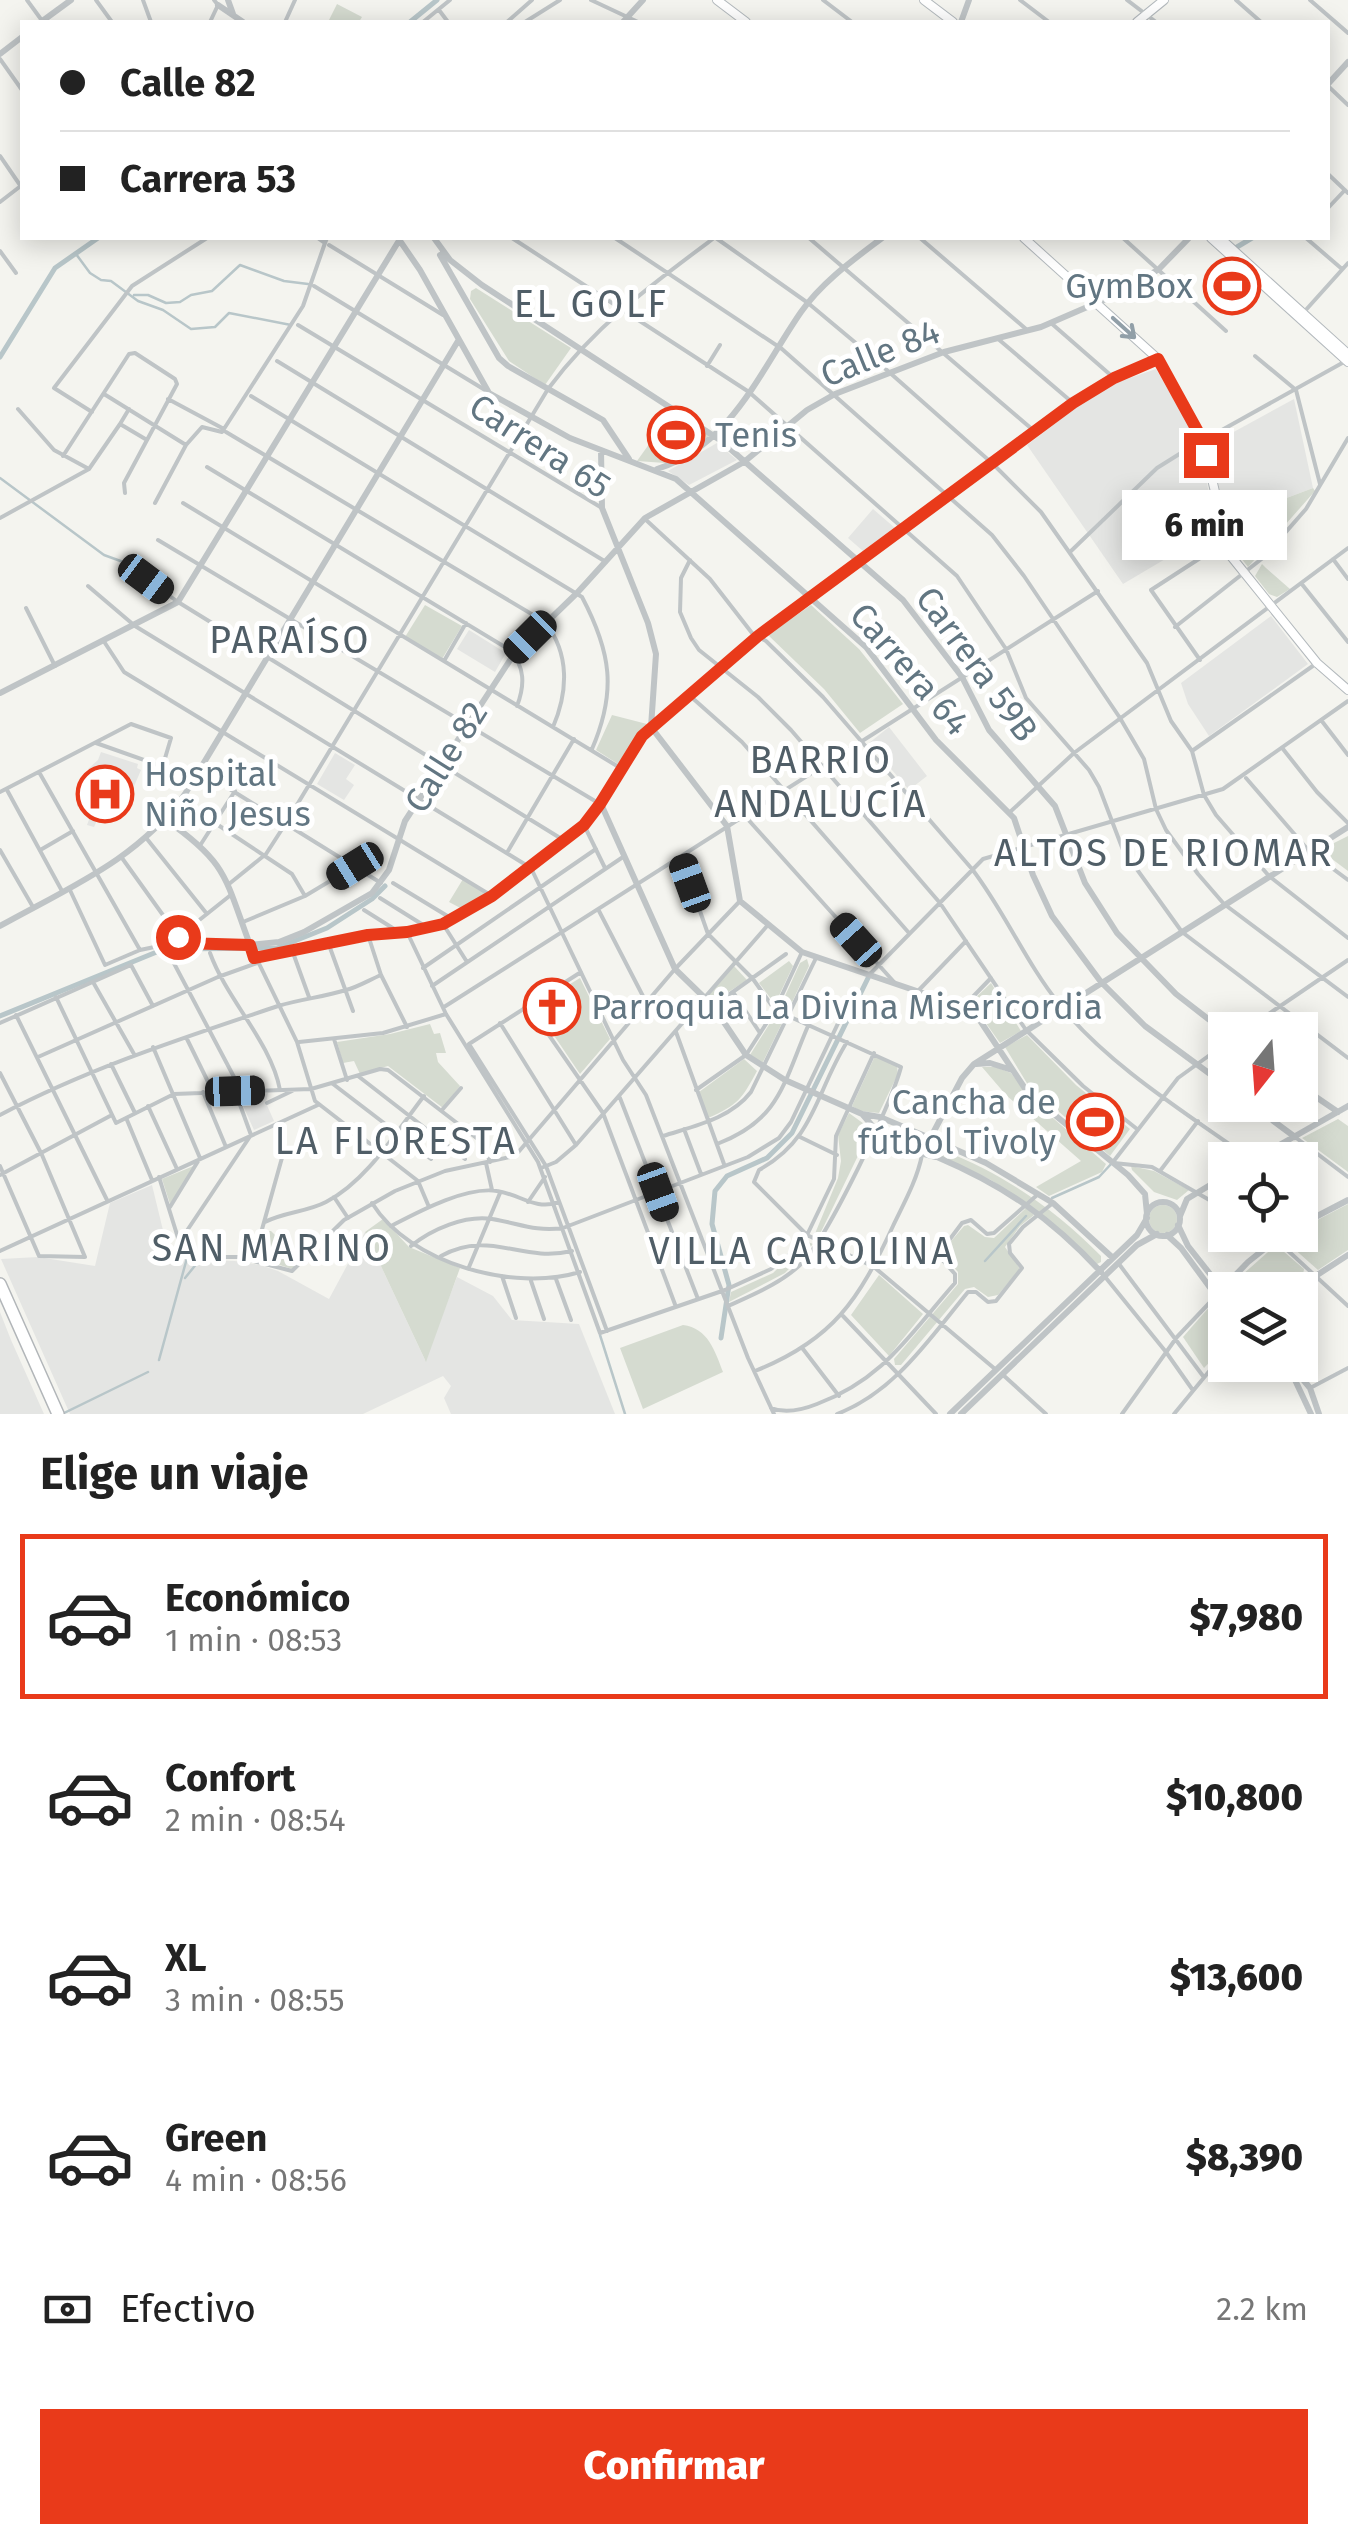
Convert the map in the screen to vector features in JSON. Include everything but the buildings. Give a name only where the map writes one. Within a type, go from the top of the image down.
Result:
[{"type":"highway","points":[[0,1284],[54,1414]]},
{"type":"highway","points":[[0,1300],[54,1414]]},
{"type":"main road","points":[[717,0],[743,20]]},
{"type":"main road","points":[[924,0],[954,20]]},
{"type":"main road","points":[[1140,20],[1164,0]]},
{"type":"main road","points":[[1026,240],[1158,359],[1200,442],[1230,554],[1318,663],[1348,690]]},
{"type":"main road","points":[[1213,240],[1299,314]]},
{"type":"main road","points":[[1222,240],[1348,359]]},
{"type":"street","points":[[45,20],[72,0]]},
{"type":"street","points":[[426,20],[450,0]]},
{"type":"street","points":[[509,20],[532,0]]},
{"type":"street","points":[[530,20],[560,0]]},
{"type":"street","points":[[591,0],[626,19],[642,0]]},
{"type":"street","points":[[823,0],[849,20]]},
{"type":"street","points":[[1020,0],[1046,20]]},
{"type":"street","points":[[1127,0],[1153,20]]},
{"type":"street","points":[[1236,0],[1259,20]]},
{"type":"street","points":[[1310,0],[1348,33]]},
{"type":"street","points":[[217,2],[237,20]]},
{"type":"street","points":[[522,9],[528,20]]},
{"type":"street","points":[[438,10],[446,20]]},
{"type":"street","points":[[20,39],[0,56],[20,87]]},
{"type":"street","points":[[1330,83],[1348,62]]},
{"type":"street","points":[[0,156],[20,183]]},
{"type":"street","points":[[92,412],[54,388],[132,286],[204,240]]},
{"type":"street","points":[[0,693],[178,602],[398,240]]},
{"type":"street","points":[[400,240],[489,393]]},
{"type":"street","name":"Carrera 59B","points":[[432,240],[499,358],[608,425],[630,460]]},
{"type":"street","name":"Carrera 59B","points":[[433,240],[450,260],[482,285],[716,437],[860,561],[920,619],[962,677],[989,730],[1055,806],[1095,900],[1139,958],[1208,1019]]},
{"type":"street","points":[[515,240],[749,392],[957,576],[1006,649],[1026,698],[1099,787],[1123,850],[1182,932],[1348,1058]]},
{"type":"street","points":[[619,240],[779,346],[992,535],[1053,619],[1144,758],[1156,808],[1166,830],[1224,904],[1348,997]]},
{"type":"street","points":[[229,884],[266,854],[548,389],[578,348],[619,310],[712,240]]},
{"type":"street","points":[[718,240],[808,303],[993,464],[1041,512],[1147,662],[1171,722],[1192,752],[1204,795],[1231,835],[1268,876],[1348,938]]},
{"type":"street","points":[[812,240],[1034,431]]},
{"type":"street","points":[[656,470],[716,437],[808,303],[879,240]]},
{"type":"street","points":[[922,240],[1028,331]]},
{"type":"street","points":[[1125,240],[1226,330]]},
{"type":"street","name":"Calle 84","points":[[490,688],[514,654],[577,594],[644,518],[744,462],[788,425],[835,394],[944,352],[1051,323],[1136,286],[1159,269],[1186,240]]},
{"type":"street","points":[[1308,240],[1342,270]]},
{"type":"street","points":[[225,430],[303,306],[327,242],[447,318]]},
{"type":"street","points":[[0,251],[16,273]]},
{"type":"street","points":[[1299,314],[1348,263]]},
{"type":"street","points":[[467,300],[470,288],[482,285]]},
{"type":"street","name":"Carrera 64","points":[[314,286],[532,418],[676,479],[690,490],[866,647],[936,740],[1010,812],[1052,916],[1101,982],[1145,1026],[1208,1073]]},
{"type":"street","points":[[1051,323],[1114,378]]},
{"type":"street","name":"Carrera 65","points":[[298,325],[602,508],[656,654],[651,727]]},
{"type":"street","points":[[996,338],[1073,403]]},
{"type":"street","points":[[1,924],[122,858],[166,820],[459,340]]},
{"type":"street","points":[[707,366],[720,344]]},
{"type":"street","points":[[63,456],[132,353],[177,381],[124,483],[124,494]]},
{"type":"street","points":[[1254,356],[1296,390],[1322,486]]},
{"type":"street","points":[[38,1057],[218,976],[253,953],[407,932],[454,920],[492,896],[584,825],[651,727],[758,636],[1073,403],[1114,378],[1158,359]]},
{"type":"street","points":[[1070,552],[1157,468],[1348,359]]},
{"type":"street","points":[[277,361],[606,562]]},
{"type":"street","points":[[104,394],[186,445]]},
{"type":"street","points":[[251,396],[577,594],[597,627],[608,662],[607,710],[592,749]]},
{"type":"street","points":[[168,399],[545,622],[563,657],[565,683],[553,728]]},
{"type":"street","points":[[18,409],[54,450],[89,469]]},
{"type":"street","points":[[0,518],[89,469],[129,409]]},
{"type":"street","points":[[120,424],[147,440]]},
{"type":"street","points":[[155,502],[186,445],[196,431],[210,424]]},
{"type":"street","points":[[698,449],[702,436],[699,426]]},
{"type":"street","points":[[1175,627],[1245,574],[1285,534],[1322,486],[1348,438]]},
{"type":"street","points":[[601,450],[602,508]]},
{"type":"street","points":[[1316,467],[1330,472]]},
{"type":"street","points":[[207,468],[514,654],[523,680],[517,706]]},
{"type":"street","points":[[183,503],[622,768]]},
{"type":"street","points":[[644,518],[823,697],[972,870],[995,898],[1013,934],[1061,1006],[1163,1096],[1228,1142]]},
{"type":"street","points":[[158,540],[600,804],[675,968],[713,1006],[746,1055],[762,1068],[814,1093],[935,1138],[1054,1203],[1115,1260],[1203,1376]]},
{"type":"street","points":[[1200,660],[1151,590],[1225,542]]},
{"type":"street","points":[[1010,812],[1120,718],[1348,548]]},
{"type":"street","points":[[1334,559],[1348,579]]},
{"type":"street","points":[[690,560],[683,572],[679,599],[684,626],[699,650],[758,696],[940,902],[1026,1030],[1082,1086],[1137,1129]]},
{"type":"street","points":[[127,565],[178,602],[565,841]]},
{"type":"street","points":[[1302,584],[1348,642]]},
{"type":"street","points":[[88,586],[135,626],[530,868],[564,931],[614,1041],[646,1095],[754,1372],[773,1411],[803,1409],[865,1382],[888,1362],[955,1283],[955,1274],[938,1255],[962,1223],[971,1220],[986,1234],[994,1234],[1039,1194]]},
{"type":"street","points":[[297,1042],[408,1027],[444,1011],[1098,590]]},
{"type":"street","points":[[26,608],[55,666]]},
{"type":"street","points":[[444,661],[466,623]]},
{"type":"street","points":[[102,640],[124,672],[492,896]]},
{"type":"street","points":[[1192,752],[1318,663]]},
{"type":"street","name":"Calle 82","points":[[66,889],[107,966],[140,950],[182,943],[253,953],[325,922],[365,899],[381,882],[406,821],[490,688]]},
{"type":"street","points":[[689,695],[742,742],[910,934]]},
{"type":"street","points":[[870,974],[972,870],[994,854],[1223,789],[1348,701]]},
{"type":"street","points":[[1321,720],[1348,755]]},
{"type":"street","points":[[66,889],[3,791],[134,724],[170,737],[163,765]]},
{"type":"street","points":[[651,727],[727,826],[740,901],[802,952],[963,1007],[978,1016],[1036,1100],[1114,1163],[1145,1194],[1150,1229],[1166,1235],[1181,1248],[1208,1287]]},
{"type":"street","points":[[507,853],[574,739]]},
{"type":"street","points":[[94,743],[197,774],[235,791],[381,882]]},
{"type":"street","points":[[754,1372],[803,1349],[843,1316],[874,1267],[962,1078],[974,1064],[1348,825],[1283,749]]},
{"type":"street","points":[[38,772],[140,950]]},
{"type":"street","points":[[1245,776],[1309,851],[1348,880]]},
{"type":"street","points":[[201,844],[235,791]]},
{"type":"street","points":[[744,815],[894,982]]},
{"type":"street","points":[[166,820],[201,844],[229,884],[253,953],[297,1042],[318,1105],[418,1181],[429,1206]]},
{"type":"street","points":[[216,823],[292,874],[305,896]]},
{"type":"street","points":[[584,825],[605,868]]},
{"type":"street","points":[[40,850],[72,832]]},
{"type":"street","points":[[147,839],[207,914]]},
{"type":"street","points":[[423,968],[596,849]]},
{"type":"street","points":[[0,850],[33,908]]},
{"type":"street","points":[[432,986],[626,856]]},
{"type":"street","points":[[681,857],[708,934],[754,979],[775,1010],[901,1067],[820,1242],[786,1276],[727,1304]]},
{"type":"street","points":[[122,858],[182,943]]},
{"type":"street","points":[[242,923],[305,896],[355,866]]},
{"type":"street","points":[[394,883],[454,920]]},
{"type":"street","points":[[178,937],[232,894]]},
{"type":"street","points":[[380,898],[428,928]]},
{"type":"street","points":[[159,1177],[184,1257],[253,1260],[292,1272],[348,1218],[372,1203],[418,1181],[512,1158],[675,968],[740,901]]},
{"type":"street","points":[[598,909],[646,1002]]},
{"type":"street","points":[[364,910],[398,932]]},
{"type":"street","points":[[443,924],[466,962]]},
{"type":"street","points":[[543,1167],[563,1158],[576,1145],[767,926]]},
{"type":"street","points":[[407,932],[444,1011],[543,1167],[600,1334],[724,1291],[771,1269],[807,1235],[834,1180],[836,1136],[874,1053]]},
{"type":"street","points":[[368,935],[381,975],[408,1027]]},
{"type":"street","points":[[918,991],[966,940]]},
{"type":"street","points":[[328,943],[353,1010]]},
{"type":"street","points":[[292,949],[309,997]]},
{"type":"street","points":[[168,952],[234,1077],[251,1135]]},
{"type":"street","points":[[696,1090],[746,1055],[775,1010],[802,952]]},
{"type":"street","points":[[210,953],[218,976],[274,1068],[280,1090]]},
{"type":"street","points":[[713,1006],[786,954]]},
{"type":"street","points":[[662,1136],[708,1122],[741,1105],[816,958]]},
{"type":"street","points":[[1271,1012],[1348,960]]},
{"type":"street","points":[[0,1023],[131,965],[152,1006]]},
{"type":"street","points":[[467,1045],[581,972]]},
{"type":"street","points":[[0,1115],[153,1046],[188,1039],[309,997],[346,990],[381,975]]},
{"type":"street","points":[[963,1007],[992,978]]},
{"type":"street","points":[[93,982],[134,1054]]},
{"type":"street","points":[[733,992],[760,1034]]},
{"type":"street","points":[[852,994],[839,1040],[814,1093],[800,1137],[778,1160],[759,1170],[754,1178],[758,1188],[807,1235],[874,1267],[1046,1414]]},
{"type":"street","points":[[56,997],[116,1124],[174,1094],[311,1089],[388,1070],[483,1143],[492,1190]]},
{"type":"street","points":[[528,1005],[603,1114],[676,1307]]},
{"type":"street","points":[[16,1014],[108,1200]]},
{"type":"street","points":[[500,1023],[576,1145]]},
{"type":"street","points":[[716,1144],[746,1132],[762,1120],[785,1080],[808,1026]]},
{"type":"street","points":[[676,1032],[724,1166]]},
{"type":"street","points":[[985,1056],[991,1034]]},
{"type":"street","points":[[188,1039],[213,1092]]},
{"type":"street","points":[[334,1039],[347,1080]]},
{"type":"street","points":[[411,1246],[445,1226],[490,1218],[535,1230],[565,1226],[762,1151],[779,1138],[814,1093],[839,1040]]},
{"type":"street","points":[[153,1046],[200,1158]]},
{"type":"street","points":[[1114,1163],[1163,1096],[1208,1056]]},
{"type":"street","points":[[998,1066],[1005,1058]]},
{"type":"street","points":[[111,1064],[135,1112]]},
{"type":"street","points":[[974,1064],[1013,1071]]},
{"type":"street","points":[[0,1073],[42,1155],[86,1255],[83,1258],[40,1257],[0,1166]]},
{"type":"street","points":[[358,1076],[464,1159]]},
{"type":"street","points":[[333,1084],[431,1159]]},
{"type":"street","points":[[442,1110],[461,1088]]},
{"type":"street","points":[[267,1103],[296,1090]]},
{"type":"street","points":[[203,1092],[226,1147]]},
{"type":"street","points":[[265,1222],[334,1196],[367,1168],[424,1096]]},
{"type":"street","points":[[619,1097],[698,1299]]},
{"type":"street","points":[[1318,1098],[1348,1120]]},
{"type":"street","points":[[0,1251],[318,1105]]},
{"type":"street","points":[[148,1106],[177,1169]]},
{"type":"street","points":[[1286,1142],[1348,1106]]},
{"type":"street","points":[[862,1114],[875,1129],[991,1181],[1039,1214],[1102,1273],[1192,1390]]},
{"type":"street","points":[[2,1174],[112,1115]]},
{"type":"street","points":[[126,1118],[152,1180]]},
{"type":"street","points":[[1160,1172],[1198,1121]]},
{"type":"street","points":[[1275,1122],[1348,1176]]},
{"type":"street","points":[[253,1260],[285,1146],[277,1124]]},
{"type":"street","points":[[684,1129],[701,1174]]},
{"type":"street","points":[[180,1241],[251,1135]]},
{"type":"street","points":[[800,1137],[837,1154]]},
{"type":"street","points":[[927,1155],[935,1138]]},
{"type":"street","points":[[170,1207],[200,1158]]},
{"type":"street","points":[[1114,1163],[1144,1165],[1208,1200]]},
{"type":"street","points":[[528,1202],[547,1176]]},
{"type":"street","points":[[1166,1235],[1179,1221],[1182,1204],[1208,1186]]},
{"type":"street","points":[[391,1226],[429,1206],[492,1190],[542,1206],[556,1203]]},
{"type":"street","points":[[469,1267],[501,1191]]},
{"type":"street","points":[[334,1196],[348,1218]]},
{"type":"street","points":[[1318,1216],[1348,1200]]},
{"type":"street","points":[[950,1414],[1115,1260],[1140,1232],[1154,1204],[1166,1202],[1174,1206],[1188,1246],[1208,1272]]},
{"type":"street","points":[[372,1203],[411,1246],[469,1267],[531,1280],[556,1280],[581,1272]]},
{"type":"street","points":[[837,1414],[871,1397],[899,1374],[968,1292],[976,1292],[988,1302],[996,1301],[1022,1268],[1008,1244],[1054,1203]]},
{"type":"street","points":[[268,1212],[275,1217]]},
{"type":"street","points":[[1115,1260],[1157,1234]]},
{"type":"street","points":[[439,1257],[462,1246],[479,1244],[540,1256],[574,1250]]},
{"type":"street","points":[[1242,1272],[1262,1252]]},
{"type":"street","points":[[1294,1252],[1315,1272]]},
{"type":"street","points":[[1348,1256],[1318,1275],[1348,1306]]},
{"type":"street","points":[[581,1272],[606,1331]]},
{"type":"street","points":[[502,1276],[516,1318]]},
{"type":"street","points":[[531,1280],[544,1318]]},
{"type":"street","points":[[556,1280],[571,1320]]},
{"type":"street","points":[[1122,1414],[1177,1337],[1208,1303]]},
{"type":"street","points":[[843,1316],[936,1414]]},
{"type":"street","points":[[803,1349],[839,1396]]},
{"type":"street","points":[[1310,1388],[1348,1368]]},
{"type":"street","points":[[1174,1414],[1208,1371]]},
{"type":"street","points":[[961,1414],[999,1372]]},
{"type":"street","points":[[1297,1382],[1310,1414]]},
{"type":"street","points":[[1305,1382],[1318,1414]]},
{"type":"shaded area","points":[[337,4],[362,17],[360,20],[329,20]]},
{"type":"shaded area","points":[[476,288],[571,348],[545,385],[509,361],[470,299]]},
{"type":"shaded area","points":[[1156,369],[1199,443],[1216,529],[1123,584],[1027,445],[1090,397]]},
{"type":"shaded area","points":[[1294,399],[1313,488],[1228,520],[1208,446]]},
{"type":"shaded area","points":[[672,412],[713,438],[665,463],[637,461]]},
{"type":"shaded area","points":[[717,443],[737,460],[689,485],[668,471]]},
{"type":"shaded area","points":[[1313,488],[1315,491],[1248,567],[1234,549],[1228,520]]},
{"type":"shaded area","points":[[873,509],[895,528],[863,551],[848,538]]},
{"type":"shaded area","points":[[1262,564],[1290,589],[1277,597],[1269,594],[1255,576]]},
{"type":"shaded area","points":[[425,605],[462,626],[442,659],[405,637]]},
{"type":"shaded area","points":[[811,605],[859,649],[903,704],[860,733],[824,689],[768,635]]},
{"type":"shaded area","points":[[1271,616],[1308,664],[1209,736],[1188,704],[1181,683]]},
{"type":"shaded area","points":[[469,630],[506,653],[495,672],[457,649]]},
{"type":"shaded area","points":[[612,715],[647,724],[618,764],[596,750]]},
{"type":"shaded area","points":[[889,727],[927,776],[909,790],[869,743]]},
{"type":"shaded area","name":"Hospital Niño Jesus","points":[[101,752],[138,764],[141,770],[123,812],[110,809],[117,807],[125,784],[118,782],[106,810],[115,814],[113,819],[110,822],[98,818],[94,827],[87,825],[91,814],[77,806],[78,801],[94,805],[99,787],[88,784],[90,777],[101,782],[102,777],[88,769]]},
{"type":"shaded area","points":[[335,753],[355,765],[346,779],[354,785],[344,800],[317,784]]},
{"type":"shaded area","points":[[1348,836],[1348,871],[1320,850]]},
{"type":"shaded area","points":[[463,879],[491,894],[466,911],[449,902]]},
{"type":"shaded area","points":[[807,959],[809,966],[788,1011],[782,1011],[780,1007],[800,963]]},
{"type":"shaded area","points":[[789,961],[793,966],[775,1004],[759,983]]},
{"type":"shaded area","points":[[734,966],[747,980],[713,1002],[707,996]]},
{"type":"shaded area","points":[[580,978],[610,1039],[580,1074],[534,1006]]},
{"type":"shaded area","points":[[991,983],[1021,1031],[1000,1043],[983,1019],[967,1006]]},
{"type":"shaded area","points":[[775,1015],[784,1019],[762,1064],[750,1055]]},
{"type":"shaded area","points":[[430,1024],[434,1034],[440,1033],[446,1053],[436,1053],[438,1062],[460,1086],[443,1108],[388,1066],[360,1074],[354,1061],[343,1063],[337,1042]]},
{"type":"shaded area","points":[[1027,1035],[1076,1085],[1130,1129],[1110,1156],[1028,1085],[1005,1047]]},
{"type":"shaded area","points":[[875,1056],[897,1066],[898,1074],[879,1113],[852,1106]]},
{"type":"shaded area","points":[[744,1059],[757,1071],[747,1088],[733,1105],[708,1118],[699,1092]]},
{"type":"shaded area","points":[[982,1067],[1011,1073],[1031,1099],[1106,1164],[1102,1172],[1049,1196],[1036,1187],[1081,1161],[1006,1095]]},
{"type":"shaded area","points":[[268,1093],[266,1103],[274,1121],[254,1130],[239,1097]]},
{"type":"shaded area","points":[[849,1113],[871,1129],[819,1236],[814,1236],[838,1178],[838,1135]]},
{"type":"shaded area","points":[[1338,1119],[1348,1126],[1348,1172],[1318,1150],[1318,1142],[1302,1138]]},
{"type":"shaded area","points":[[945,1151],[1029,1195],[1084,1239],[1101,1256],[1101,1262],[1097,1264],[1023,1201],[991,1180],[942,1157]]},
{"type":"shaded area","points":[[196,1165],[170,1204],[162,1179]]},
{"type":"shaded area","points":[[1131,1166],[1154,1171],[1189,1190],[1177,1200],[1154,1192]]},
{"type":"shaded area","points":[[152,1185],[170,1259],[260,1265],[329,1299],[365,1232],[425,1360],[457,1277],[493,1296],[512,1320],[579,1324],[615,1414],[451,1414],[444,1398],[451,1386],[443,1376],[363,1414],[70,1414],[1,1259],[38,1257],[95,1266],[110,1203]]},
{"type":"shaded area","points":[[1348,1204],[1348,1250],[1318,1270],[1298,1252],[1318,1252],[1318,1220]]},
{"type":"shaded area","points":[[1163,1205],[1173,1209],[1177,1219],[1173,1229],[1163,1233],[1153,1229],[1149,1219],[1153,1209]]},
{"type":"shaded area","points":[[1026,1208],[1034,1215],[1005,1247],[1020,1269],[998,1295],[988,1297],[974,1287],[965,1289],[901,1365],[895,1365],[894,1359],[958,1284],[958,1272],[941,1253],[964,1226],[994,1238]]},
{"type":"shaded area","points":[[383,1219],[409,1247],[460,1268],[426,1362],[365,1232]]},
{"type":"shaded area","points":[[266,1231],[271,1231],[300,1260],[292,1269],[258,1258]]},
{"type":"shaded area","points":[[806,1241],[813,1244],[785,1273],[729,1302],[731,1292],[773,1273]]},
{"type":"shaded area","points":[[1268,1252],[1284,1252],[1304,1269],[1303,1272],[1245,1272]]},
{"type":"shaded area","points":[[879,1275],[923,1314],[889,1356],[851,1315]]},
{"type":"shaded area","points":[[1208,1308],[1208,1364],[1204,1368],[1183,1337]]},
{"type":"shaded area","points":[[0,1312],[11,1340],[44,1414],[0,1414]]},
{"type":"shaded area","points":[[683,1325],[705,1336],[723,1372],[643,1409],[620,1348]]},
{"type":"waterway","points":[[412,20],[437,0]]},
{"type":"waterway","points":[[0,357],[55,268],[95,240]]},
{"type":"waterway","points":[[1237,247],[1249,240]]},
{"type":"waterway","points":[[76,254],[90,273],[111,281],[138,301],[163,310],[191,329],[215,327],[229,313],[291,325]]},
{"type":"waterway","points":[[134,295],[148,295],[166,303],[180,302],[191,295],[212,291],[240,265],[284,281],[308,284]]},
{"type":"waterway","points":[[0,478],[104,555],[126,563]]},
{"type":"waterway","points":[[0,1016],[164,949],[277,948],[327,928],[385,886]]},
{"type":"waterway","points":[[721,1338],[729,1285],[712,1224],[715,1191],[727,1176],[767,1158],[792,1133],[870,974]]},
{"type":"waterway","points":[[1052,1198],[1099,1177],[1112,1163]]},
{"type":"waterway","points":[[985,1261],[1026,1216]]},
{"type":"waterway","points":[[185,1278],[202,1257]]},
{"type":"waterway","points":[[159,1360],[187,1258]]},
{"type":"waterway","points":[[600,1335],[625,1414]]},
{"type":"waterway","points":[[64,1413],[148,1372]]},
{"type":"place","name":"GymBox","points":[[1232,286]]},
{"type":"place","name":"Tenis","points":[[676,435]]},
{"type":"place","name":"Hospital Niño Jesus","points":[[105,794]]},
{"type":"place","name":"Parroquia La Divina Misericordia","points":[[552,1007]]},
{"type":"place","name":"Cancha de fútbol Tivoly","points":[[1095,1122]]},
{"type":"district","name":"EL GOLF","points":[[591,304]]},
{"type":"district","name":"PARAÍSO","points":[[290,640]]},
{"type":"district","name":"BARRIO ANDALUCÍA","points":[[821,782]]},
{"type":"district","name":"ALTOS DE RIOMAR","points":[[1164,853]]},
{"type":"district","name":"LA FLORESTA","points":[[396,1141]]},
{"type":"district","name":"SAN MARINO","points":[[272,1248]]},
{"type":"district","name":"VILLA CAROLINA","points":[[802,1251]]},
{"type":"route","points":[[178,937],[182,943],[250,945],[254,958],[368,935],[407,932],[454,920],[516,879],[584,825],[642,736],[758,636],[1034,431],[1114,378],[1158,359],[1203,441],[1206,455]]}]
